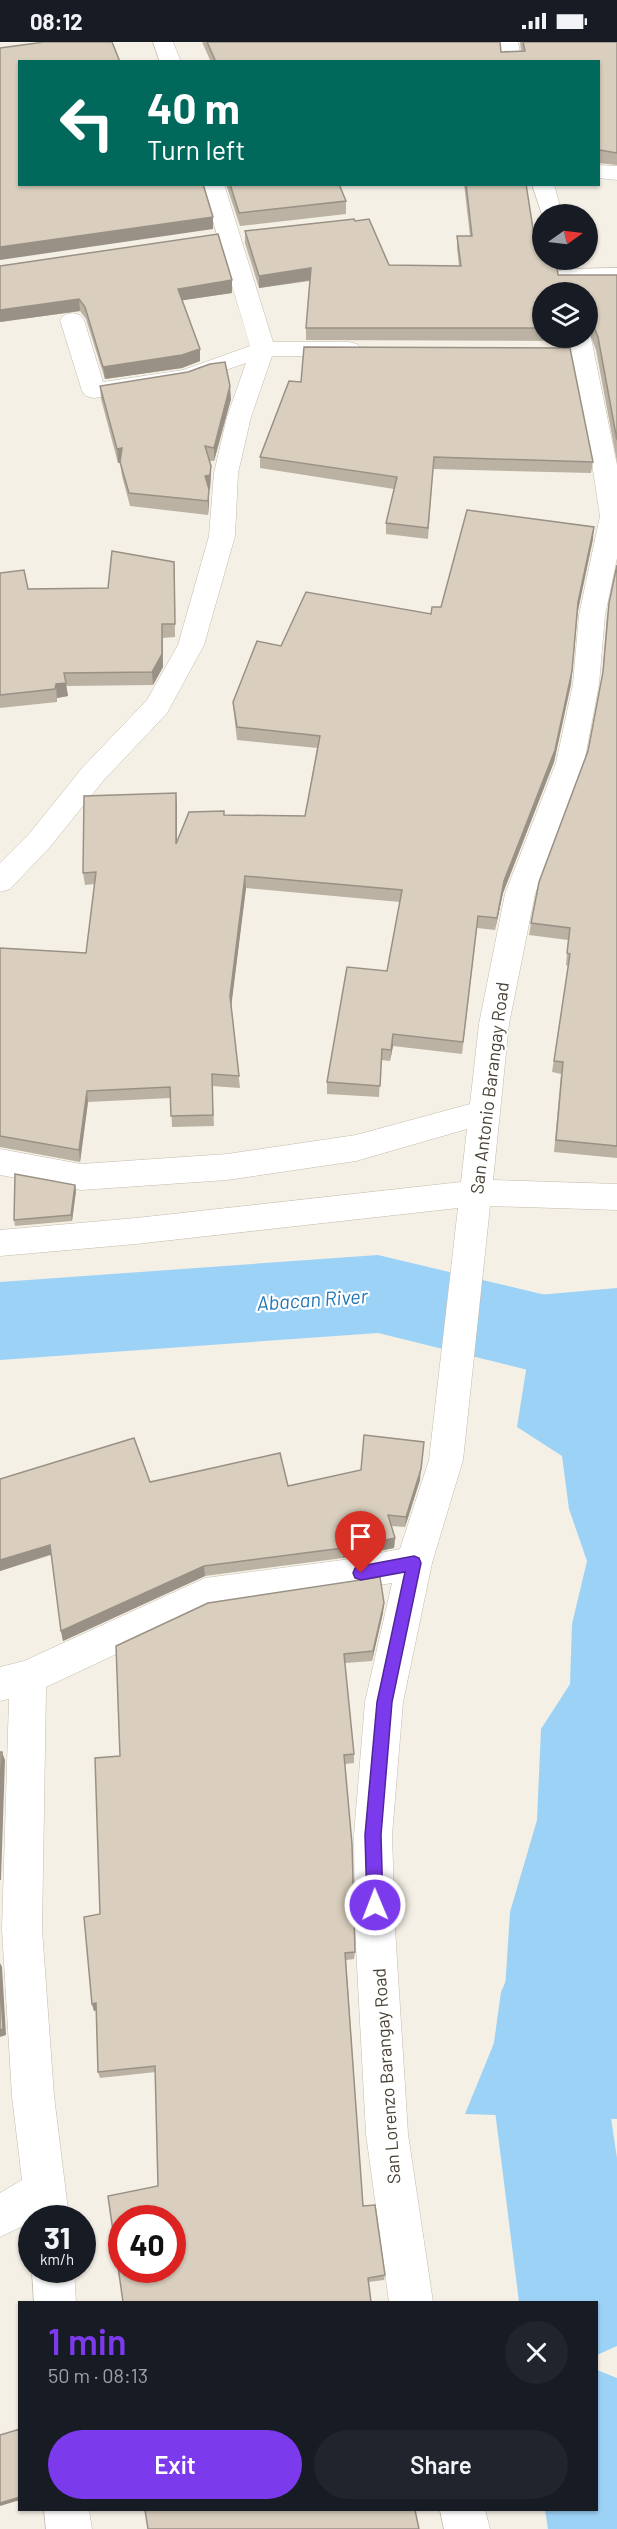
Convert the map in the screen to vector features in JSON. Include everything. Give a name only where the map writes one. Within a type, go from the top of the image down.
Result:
[{"type":"street","points":[[163,42],[170,60]]},
{"type":"street","points":[[508,42],[512,60]]},
{"type":"street","points":[[600,171],[617,173]]},
{"type":"street","points":[[0,881],[39,841],[93,774],[157,706],[190,645],[222,536],[226,473],[239,417],[263,349],[214,186]]},
{"type":"street","points":[[544,186],[548,204]]},
{"type":"street","points":[[567,276],[617,275]]},
{"type":"street","points":[[72,320],[94,391],[188,376],[263,349],[369,349]]},
{"type":"street","name":"San Antonio Barangay Road","points":[[446,1460],[494,1024],[520,894],[570,763],[586,684],[592,615],[613,516],[608,431],[574,348]]},
{"type":"street","points":[[0,1162],[81,1177],[227,1167],[356,1148],[484,1112]]},
{"type":"street","points":[[0,1243],[148,1229],[473,1205],[617,1197]]},
{"type":"street","name":"San Lorenzo Barangay Road","points":[[411,2301],[387,2134],[375,1928],[373,1835],[384,1702],[414,1563],[446,1460]]},
{"type":"street","points":[[0,2216],[47,2204],[11,1934],[14,1680],[205,1595],[343,1576],[414,1563]]},
{"type":"street","points":[[54,2283],[55,2301]]},
{"type":"street","points":[[67,2511],[69,2529]]},
{"type":"street","points":[[463,2511],[467,2529]]},
{"type":"water","points":[[617,1288],[617,2119],[465,2114],[503,2021],[510,1912],[537,1820],[541,1729],[570,1684],[572,1624],[587,1561],[569,1509],[562,1456],[517,1427],[538,1295]]},
{"type":"building","points":[[44,42],[112,42],[119,60],[18,60],[18,186],[204,186],[213,217],[0,247],[0,48]]},
{"type":"building","points":[[207,42],[500,42],[501,52],[525,51],[523,42],[617,42],[617,153],[600,150],[600,60],[215,60]]},
{"type":"building","points":[[231,186],[340,186],[346,201],[239,213]]},
{"type":"building","points":[[466,186],[526,186],[532,222],[532,270],[557,270],[558,275],[617,275],[617,440],[598,337],[598,282],[532,282],[532,328],[306,328],[311,268],[259,276],[245,231],[369,219],[389,265],[461,266],[457,236],[472,236]]},
{"type":"building","points":[[218,234],[232,280],[178,289],[200,349],[182,355],[103,367],[85,307],[79,299],[0,310],[0,266]]},
{"type":"building","points":[[304,347],[570,348],[593,462],[434,457],[428,528],[386,523],[397,477],[260,457],[289,381],[301,382]]},
{"type":"building","points":[[225,362],[230,386],[214,448],[205,446],[211,466],[210,475],[205,476],[209,489],[208,501],[129,493],[120,462],[122,448],[117,449],[100,386],[188,372],[210,364]]},
{"type":"building","points":[[467,510],[594,527],[578,602],[572,671],[555,750],[504,881],[497,918],[478,916],[463,1042],[393,1034],[391,1050],[382,1049],[380,1086],[327,1082],[347,967],[387,971],[402,890],[245,876],[230,996],[239,1076],[212,1074],[213,1115],[171,1116],[170,1087],[87,1091],[79,1150],[0,1136],[0,948],[86,953],[96,872],[83,873],[84,796],[176,793],[176,844],[189,812],[224,811],[224,815],[305,816],[320,736],[237,727],[233,702],[257,641],[281,646],[306,592],[431,614],[432,607],[441,607]]},
{"type":"building","points":[[112,551],[174,562],[175,624],[162,624],[162,654],[152,672],[64,673],[66,683],[56,684],[55,689],[0,695],[0,573],[24,570],[28,589],[108,588]]},
{"type":"building","points":[[617,565],[617,1146],[556,1140],[563,1062],[554,1061],[570,954],[567,953],[570,928],[531,923],[539,882],[588,751],[603,672],[609,603]]},
{"type":"building","points":[[15,1174],[75,1185],[71,1215],[14,1220]]},
{"type":"building","points":[[364,1435],[424,1442],[421,1469],[406,1517],[388,1515],[395,1538],[343,1548],[204,1566],[61,1631],[50,1545],[0,1560],[0,1479],[134,1438],[150,1482],[280,1453],[288,1486],[361,1470]]},
{"type":"building","points":[[380,1577],[384,1603],[373,1651],[344,1654],[354,1754],[344,1755],[352,1844],[355,1952],[345,1953],[363,2206],[375,2205],[385,2275],[368,2278],[371,2301],[123,2301],[120,2283],[186,2283],[186,2205],[109,2205],[108,2196],[158,2186],[155,2066],[98,2072],[96,2003],[92,2004],[84,1917],[100,1914],[95,1758],[120,1756],[116,1646],[208,1603]]},
{"type":"building","points":[[0,1752],[2,1752],[0,1825]]},
{"type":"building","points":[[0,1974],[3,2029],[0,2030]]},
{"type":"building","points":[[18,2430],[18,2498],[0,2503],[0,2435]]},
{"type":"building","points":[[145,2511],[415,2511],[419,2529],[148,2529]]},
{"type":"waterway","name":"Abacan River","points":[[0,1321],[378,1294],[617,1352]]},
{"type":"waterway","points":[[557,1992],[547,2071],[579,2301]]},
{"type":"waterway","points":[[598,2439],[611,2529]]},
{"type":"route","points":[[361,1573],[414,1563],[409,1596],[384,1702],[373,1835],[375,1905]]}]
